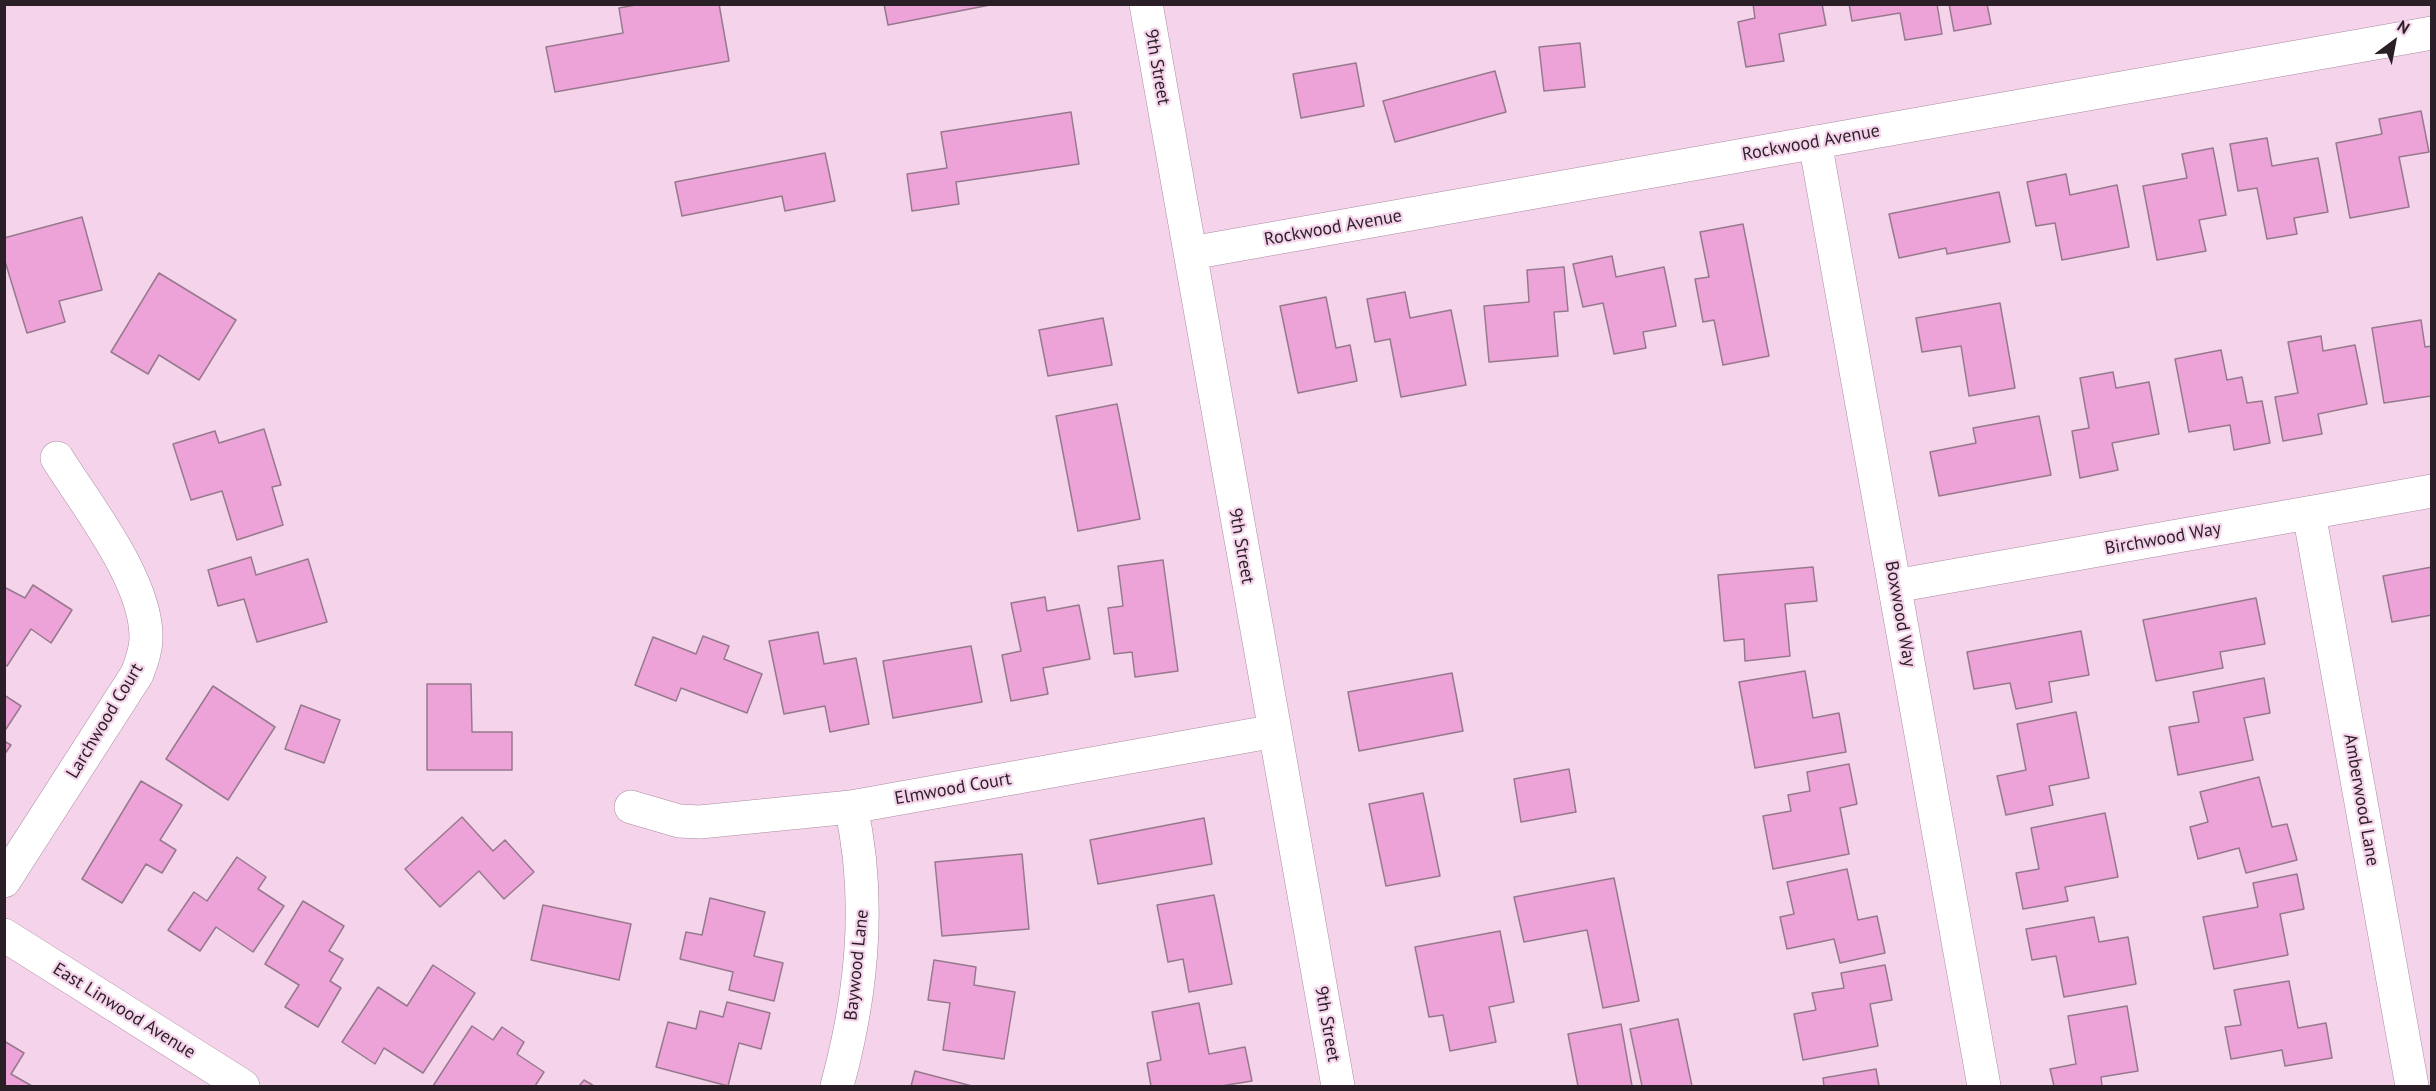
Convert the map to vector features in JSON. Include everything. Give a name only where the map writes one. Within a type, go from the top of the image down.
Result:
[{"type":"street","name":"9th Street","points":[[1146,4],[1236,523],[1338,1086]]},
{"type":"street","name":"Rockwood Avenue","points":[[1191,254],[2432,33]]},
{"type":"street","name":"Boxwood Way","points":[[1815,142],[1984,1086]]},
{"type":"street","name":"Larchwood Court","points":[[4,881],[137,674],[147,639],[142,606],[127,569],[57,458]]},
{"type":"street","name":"Birchwood Way","points":[[1894,586],[2432,491]]},
{"type":"street","name":"Amberwood Lane","points":[[2309,513],[2412,1086]]},
{"type":"street","name":"Elmwood Court","points":[[631,807],[679,821],[700,822],[851,807],[1275,731]]},
{"type":"street","name":"Baywood Lane","points":[[837,1086],[851,1030],[862,947],[861,865],[851,807]]},
{"type":"street","name":"East Linwood Avenue","points":[[4,935],[243,1086]]},
{"type":"building","points":[[641,4],[719,4],[729,61],[555,92],[546,47],[623,33],[619,8]]},
{"type":"building","points":[[884,4],[995,4],[888,25]]},
{"type":"building","points":[[1753,4],[1822,4],[1826,25],[1779,34],[1784,61],[1746,67],[1738,22],[1755,18]]},
{"type":"building","points":[[1849,4],[1937,4],[1942,34],[1905,40],[1900,13],[1852,21]]},
{"type":"building","points":[[1949,4],[1987,4],[1991,24],[1954,31]]},
{"type":"building","points":[[1580,43],[1585,87],[1544,91],[1539,47]]},
{"type":"building","points":[[1356,63],[1364,106],[1301,118],[1293,74]]},
{"type":"building","points":[[1495,71],[1506,112],[1395,142],[1383,101]]},
{"type":"building","points":[[2421,111],[2429,152],[2399,157],[2409,207],[2350,218],[2336,143],[2382,134],[2379,119]]},
{"type":"building","points":[[1071,112],[1079,164],[956,182],[959,204],[912,211],[907,174],[947,168],[941,132]]},
{"type":"building","points":[[2267,138],[2272,166],[2318,158],[2328,212],[2294,218],[2297,234],[2267,239],[2257,188],[2238,191],[2230,144]]},
{"type":"building","points":[[2213,148],[2226,215],[2199,220],[2206,251],[2157,260],[2143,186],[2187,178],[2182,154]]},
{"type":"building","points":[[825,153],[835,201],[785,211],[782,196],[682,216],[675,182]]},
{"type":"building","points":[[2066,174],[2070,195],[2117,185],[2129,247],[2062,260],[2055,223],[2036,226],[2027,182]]},
{"type":"building","points":[[1999,192],[2010,242],[1947,254],[1946,248],[1899,258],[1889,214]]},
{"type":"building","points":[[82,217],[102,290],[59,301],[65,322],[27,333],[4,258],[4,238]]},
{"type":"building","points":[[1743,224],[1769,356],[1723,365],[1714,320],[1703,322],[1695,279],[1709,277],[1700,232]]},
{"type":"building","points":[[1612,256],[1616,277],[1664,267],[1676,326],[1643,332],[1646,348],[1614,354],[1603,303],[1583,307],[1573,264]]},
{"type":"building","points":[[1564,267],[1568,311],[1554,312],[1558,356],[1489,362],[1484,306],[1529,302],[1527,270]]},
{"type":"building","points":[[159,273],[236,320],[199,380],[159,355],[148,374],[111,352]]},
{"type":"building","points":[[1405,292],[1410,318],[1451,310],[1466,385],[1401,397],[1390,339],[1375,342],[1367,299]]},
{"type":"building","points":[[1326,297],[1336,348],[1350,345],[1357,381],[1298,393],[1280,306]]},
{"type":"building","points":[[2000,303],[2015,388],[1969,396],[1961,346],[1922,352],[1916,318]]},
{"type":"building","points":[[1103,318],[1112,365],[1048,376],[1039,330]]},
{"type":"building","points":[[2421,320],[2425,347],[2432,346],[2432,399],[2431,396],[2384,403],[2372,328]]},
{"type":"building","points":[[2321,336],[2323,351],[2355,345],[2367,404],[2318,414],[2322,434],[2283,441],[2275,397],[2298,393],[2288,342]]},
{"type":"building","points":[[2221,350],[2227,380],[2242,377],[2247,403],[2262,401],[2270,443],[2234,450],[2230,425],[2189,432],[2175,359]]},
{"type":"building","points":[[2113,372],[2116,388],[2149,382],[2159,434],[2112,443],[2118,470],[2080,478],[2072,431],[2089,428],[2080,378]]},
{"type":"building","points":[[1117,404],[1140,519],[1078,531],[1056,416]]},
{"type":"building","points":[[2039,416],[2051,475],[1939,496],[1930,452],[1976,443],[1973,428]]},
{"type":"building","points":[[264,429],[281,485],[272,487],[283,525],[237,540],[222,491],[191,500],[173,444],[215,431],[219,443]]},
{"type":"building","points":[[251,557],[256,575],[308,559],[327,622],[257,642],[244,599],[218,606],[208,570]]},
{"type":"building","points":[[1163,560],[1178,671],[1135,677],[1132,652],[1114,654],[1108,608],[1123,606],[1118,566]]},
{"type":"building","points":[[1813,567],[1817,601],[1785,604],[1790,656],[1745,661],[1744,639],[1724,641],[1718,575]]},
{"type":"building","points":[[2432,567],[2432,615],[2392,622],[2383,576]]},
{"type":"building","points":[[33,585],[72,610],[51,643],[31,629],[7,666],[4,664],[4,587],[25,598]]},
{"type":"building","points":[[1045,597],[1047,611],[1079,605],[1090,659],[1043,668],[1048,694],[1011,701],[1002,655],[1021,651],[1011,603]]},
{"type":"building","points":[[2256,598],[2265,644],[2220,652],[2223,668],[2156,681],[2143,620]]},
{"type":"building","points":[[2081,631],[2089,675],[2049,682],[2052,702],[2016,709],[2010,683],[1974,689],[1967,652]]},
{"type":"building","points":[[818,632],[824,664],[856,658],[869,724],[830,732],[825,706],[784,714],[769,641]]},
{"type":"building","points":[[703,636],[729,646],[724,659],[762,674],[747,713],[681,688],[676,701],[635,685],[653,637],[696,654]]},
{"type":"building","points":[[971,646],[982,702],[893,718],[883,661]]},
{"type":"building","points":[[1805,671],[1813,718],[1839,713],[1846,752],[1755,768],[1739,682]]},
{"type":"building","points":[[1452,673],[1463,731],[1359,751],[1348,692]]},
{"type":"building","points":[[2264,678],[2270,713],[2244,718],[2253,760],[2178,775],[2169,727],[2199,722],[2193,692]]},
{"type":"building","points":[[427,684],[471,684],[472,732],[512,732],[512,770],[427,770]]},
{"type":"building","points":[[213,686],[275,727],[228,800],[166,759]]},
{"type":"building","points":[[4,695],[21,706],[4,732]]},
{"type":"building","points":[[301,705],[340,720],[324,763],[285,749]]},
{"type":"building","points":[[2076,712],[2089,778],[2049,786],[2053,805],[2006,815],[1997,776],[2026,770],[2017,724]]},
{"type":"building","points":[[4,741],[11,745],[4,755]]},
{"type":"building","points":[[1849,764],[1857,804],[1840,808],[1849,854],[1773,869],[1763,816],[1791,811],[1788,795],[1810,791],[1807,772]]},
{"type":"building","points":[[1569,769],[1576,812],[1521,822],[1514,779]]},
{"type":"building","points":[[2259,777],[2272,827],[2287,824],[2297,860],[2246,873],[2239,848],[2198,859],[2190,827],[2208,822],[2200,792]]},
{"type":"building","points":[[141,781],[182,805],[160,840],[176,850],[162,873],[146,864],[122,903],[82,879]]},
{"type":"building","points":[[1423,793],[1440,876],[1386,886],[1369,804]]},
{"type":"building","points":[[2105,813],[2118,877],[2065,887],[2068,901],[2023,909],[2016,873],[2039,869],[2031,828]]},
{"type":"building","points":[[462,817],[493,851],[505,840],[534,872],[504,899],[479,871],[440,907],[405,869]]},
{"type":"building","points":[[1204,818],[1212,864],[1098,884],[1090,840]]},
{"type":"building","points":[[1022,854],[1029,929],[942,936],[935,862]]},
{"type":"building","points":[[237,857],[266,877],[258,889],[284,906],[253,952],[216,927],[200,951],[168,930],[194,892],[207,901]]},
{"type":"building","points":[[1847,869],[1858,920],[1877,916],[1885,953],[1840,963],[1834,939],[1787,949],[1780,917],[1794,914],[1787,882]]},
{"type":"building","points":[[2297,874],[2304,909],[2280,914],[2288,955],[2214,969],[2203,917],[2258,907],[2253,883]]},
{"type":"building","points":[[1614,878],[1639,1001],[1603,1008],[1587,930],[1524,942],[1514,897]]},
{"type":"building","points":[[1214,895],[1232,984],[1189,992],[1183,959],[1168,962],[1157,905]]},
{"type":"building","points":[[710,898],[765,912],[754,956],[783,963],[774,1001],[729,990],[733,972],[680,959],[686,932],[702,935]]},
{"type":"building","points":[[303,901],[344,926],[329,951],[343,959],[330,981],[341,988],[318,1027],[285,1007],[299,985],[265,964]]},
{"type":"building","points":[[543,905],[631,924],[619,980],[531,960]]},
{"type":"building","points":[[2094,917],[2099,942],[2128,937],[2136,984],[2064,997],[2056,956],[2032,960],[2026,929]]},
{"type":"building","points":[[1500,931],[1514,1002],[1489,1007],[1496,1042],[1450,1051],[1443,1015],[1429,1017],[1415,947]]},
{"type":"building","points":[[934,960],[976,967],[974,985],[1015,992],[1004,1059],[943,1050],[950,1003],[928,1000]]},
{"type":"building","points":[[433,965],[475,993],[423,1073],[384,1048],[375,1064],[342,1042],[378,987],[407,1006]]},
{"type":"building","points":[[1885,965],[1892,1000],[1870,1004],[1878,1046],[1803,1060],[1794,1014],[1816,1010],[1812,993],[1844,988],[1841,973]]},
{"type":"building","points":[[2289,981],[2298,1028],[2326,1023],[2332,1058],[2285,1066],[2282,1050],[2231,1059],[2225,1027],[2241,1025],[2234,990]]},
{"type":"building","points":[[727,1002],[770,1013],[761,1049],[739,1043],[728,1086],[656,1067],[668,1022],[696,1029],[700,1011],[723,1017]]},
{"type":"building","points":[[1199,1003],[1209,1054],[1245,1047],[1252,1081],[1221,1086],[1151,1086],[1147,1063],[1161,1060],[1152,1012]]},
{"type":"building","points":[[2127,1006],[2138,1071],[2101,1077],[2102,1086],[2054,1086],[2050,1069],[2076,1064],[2068,1016]]},
{"type":"building","points":[[1678,1019],[1692,1086],[1642,1086],[1630,1029]]},
{"type":"building","points":[[1621,1024],[1632,1086],[1578,1086],[1568,1034]]},
{"type":"building","points":[[472,1026],[493,1040],[502,1027],[524,1042],[517,1054],[544,1072],[535,1086],[433,1086]]},
{"type":"building","points":[[4,1041],[24,1053],[11,1074],[32,1086],[4,1086]]},
{"type":"building","points":[[1876,1069],[1879,1086],[1824,1086],[1823,1078]]},
{"type":"building","points":[[915,1071],[972,1086],[911,1086]]},
{"type":"building","points":[[584,1080],[594,1086],[579,1086]]}]
